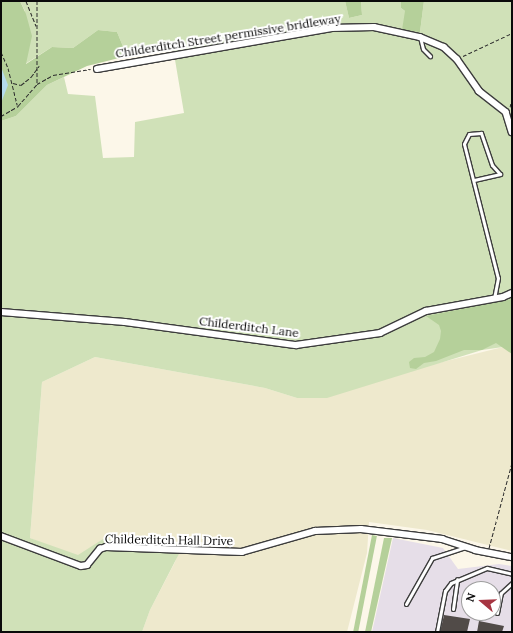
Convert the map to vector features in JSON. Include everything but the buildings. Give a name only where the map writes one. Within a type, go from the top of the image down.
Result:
[{"type":"street","name":"Childerditch Street permissive bridleway","points":[[97,69],[331,28],[374,27],[420,37],[444,47],[456,57]]},
{"type":"street","points":[[456,57],[479,90],[506,112],[512,132]]},
{"type":"street","name":"Childerditch Lane","points":[[1,312],[124,322],[296,345],[380,333],[426,311],[494,298],[512,293]]},
{"type":"street","name":"Childerditch Hall Drive","points":[[1,536],[80,566],[87,565],[100,549],[106,547],[242,552],[315,531],[361,529],[442,539],[465,547],[512,557]]},
{"type":"lane","points":[[420,37],[423,49],[430,56]]},
{"type":"lane","points":[[474,180],[500,174],[492,165],[482,133],[469,134],[464,142],[498,278],[494,298]]},
{"type":"lane","points":[[406,604],[432,558],[465,547]]},
{"type":"lane","points":[[437,632],[445,591],[457,579],[487,568],[512,574]]},
{"type":"lane","points":[[453,609],[457,579]]},
{"type":"lane","points":[[501,593],[512,583]]},
{"type":"path","points":[[26,1],[37,29]]},
{"type":"path","points":[[37,1],[39,66],[37,84]]},
{"type":"path","points":[[456,57],[512,32]]},
{"type":"path","points":[[1,52],[18,106]]},
{"type":"path","points":[[12,83],[21,85],[31,78],[39,66]]},
{"type":"path","points":[[1,116],[18,106],[37,84],[54,75],[97,69]]},
{"type":"path","points":[[506,112],[512,99]]},
{"type":"path","points":[[488,552],[512,463]]},
{"type":"shaded area","points":[[503,347],[512,350],[512,551],[427,530],[369,522],[367,553],[347,632],[142,632],[150,610],[175,562],[182,542],[103,539],[78,558],[30,538],[42,382],[95,357],[265,388],[297,398]]},
{"type":"shaded area","points":[[393,538],[443,548],[458,569],[499,564],[512,566],[512,632],[372,632]]},
{"type":"green space","points":[[1,1],[20,1],[26,14],[32,36],[26,64],[52,47],[73,48],[98,30],[117,32],[127,56],[87,66],[47,85],[16,116],[1,121]]},
{"type":"green space","points":[[20,1],[345,1],[349,18],[362,15],[361,1],[401,1],[401,8],[405,11],[420,32],[424,1],[512,1],[512,350],[503,347],[482,350],[327,398],[297,398],[265,388],[95,357],[42,382],[30,538],[78,555],[103,539],[184,544],[150,610],[142,632],[1,632],[1,121],[16,116],[47,85],[64,77],[68,94],[95,96],[103,158],[134,157],[135,122],[184,113],[173,48],[127,56],[117,32],[98,30],[73,48],[52,47],[25,64],[25,11]]},
{"type":"green space","points":[[345,1],[361,1],[362,15],[349,18]]},
{"type":"green space","points":[[401,1],[424,1],[420,32],[402,30],[405,11],[401,8]]},
{"type":"green space","points":[[512,299],[512,354],[496,343],[482,350],[464,350],[436,361],[424,363],[416,369],[410,368],[409,362],[414,358],[425,357],[434,352],[440,339],[441,331],[439,325],[426,316]]},
{"type":"green space","points":[[372,535],[377,536],[358,632],[353,632]]},
{"type":"green space","points":[[384,538],[392,538],[371,632],[365,632]]},
{"type":"water","points":[[1,67],[8,85],[1,103]]}]
